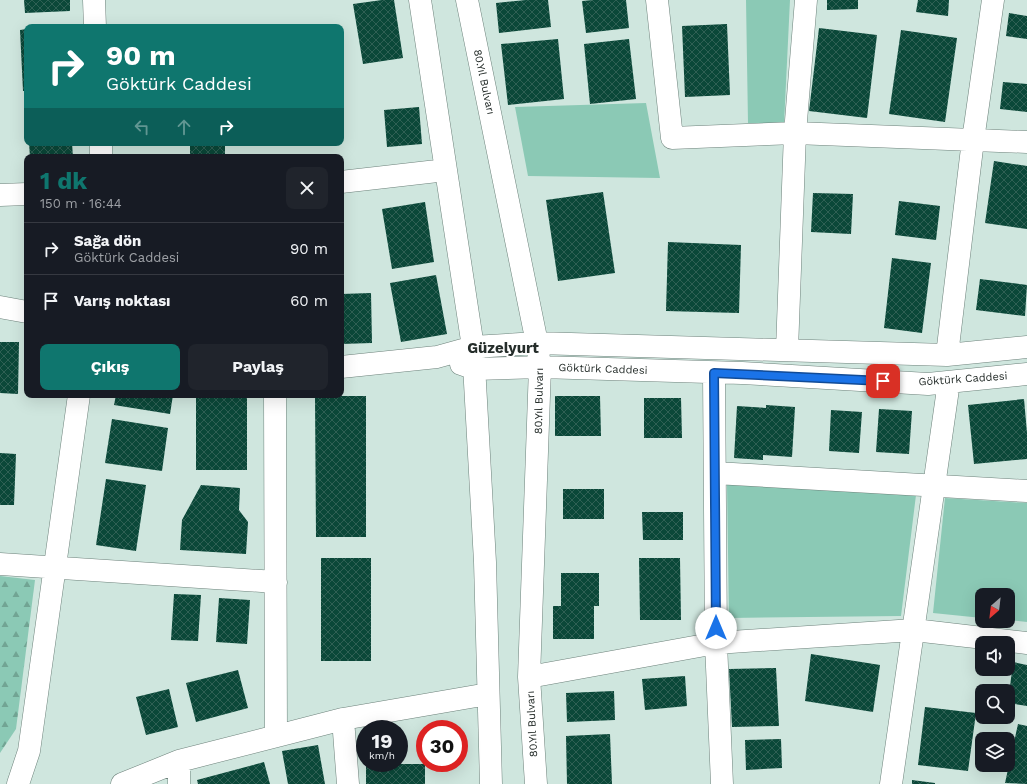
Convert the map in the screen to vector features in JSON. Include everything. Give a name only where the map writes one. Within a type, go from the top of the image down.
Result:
[{"type":"street","points":[[94,0],[95,24]]},
{"type":"street","points":[[420,0],[473,347],[475,369],[485,562],[491,784]]},
{"type":"street","name":"80.Yıl Bulvarı","points":[[467,0],[537,343],[540,367],[529,677],[536,784]]},
{"type":"street","points":[[657,0],[672,138],[795,132],[1027,142]]},
{"type":"street","points":[[787,350],[795,132],[806,0]]},
{"type":"street","points":[[947,355],[973,140],[993,0]]},
{"type":"street","points":[[344,182],[446,170]]},
{"type":"street","points":[[0,195],[24,194]]},
{"type":"street","points":[[0,307],[24,311]]},
{"type":"street","points":[[344,367],[437,357],[473,347],[537,343],[947,355],[1027,347]]},
{"type":"street","name":"Göktürk Caddesi","points":[[437,357],[475,369],[540,367],[714,373],[928,384],[1027,374]]},
{"type":"street","points":[[714,373],[716,643],[722,784]]},
{"type":"street","points":[[891,784],[949,382]]},
{"type":"street","points":[[18,784],[29,751],[79,398]]},
{"type":"street","points":[[275,398],[276,736]]},
{"type":"street","points":[[715,473],[934,487],[1027,491]]},
{"type":"street","points":[[0,564],[276,582]]},
{"type":"street","points":[[529,677],[716,643],[914,630],[1027,643]]},
{"type":"street","points":[[122,784],[179,761],[343,719],[488,694]]},
{"type":"street","points":[[343,719],[348,784]]},
{"type":"street","points":[[179,761],[179,784]]},
{"type":"green space","points":[[746,0],[790,0],[784,124],[748,123]]},
{"type":"green space","points":[[646,103],[660,178],[528,176],[515,107]]},
{"type":"green space","points":[[727,484],[916,495],[901,616],[729,618]]},
{"type":"green space","points":[[945,498],[1027,503],[1027,622],[1015,621],[1015,588],[975,588],[975,617],[933,613]]},
{"type":"green space","points":[[0,576],[35,580],[16,729],[0,753]]},
{"type":"building","points":[[24,0],[70,0],[70,11],[25,13]]},
{"type":"building","points":[[394,0],[403,58],[363,64],[353,4]]},
{"type":"building","points":[[526,0],[548,0],[551,27],[499,33],[496,3]]},
{"type":"building","points":[[626,0],[629,28],[586,33],[582,1]]},
{"type":"building","points":[[827,0],[858,0],[858,9],[827,10]]},
{"type":"building","points":[[918,0],[949,0],[948,16],[916,12]]},
{"type":"building","points":[[1009,13],[1027,16],[1027,39],[1006,36]]},
{"type":"building","points":[[727,24],[730,95],[685,97],[682,26]]},
{"type":"building","points":[[819,28],[877,35],[867,118],[809,111]]},
{"type":"building","points":[[24,29],[24,91],[23,91],[20,30]]},
{"type":"building","points":[[901,30],[957,38],[945,122],[889,114]]},
{"type":"building","points":[[558,39],[564,99],[508,105],[501,44]]},
{"type":"building","points":[[629,39],[636,99],[590,104],[584,44]]},
{"type":"building","points":[[1003,82],[1027,84],[1027,112],[1000,109]]},
{"type":"building","points":[[419,107],[422,144],[387,147],[384,110]]},
{"type":"building","points":[[29,146],[72,146],[73,154],[30,154]]},
{"type":"building","points":[[190,146],[225,146],[225,154],[190,154]]},
{"type":"building","points":[[994,161],[1027,166],[1027,229],[985,223]]},
{"type":"building","points":[[603,192],[615,273],[558,281],[546,200]]},
{"type":"building","points":[[813,193],[853,194],[851,234],[811,232]]},
{"type":"building","points":[[899,201],[940,206],[936,240],[895,235]]},
{"type":"building","points":[[425,202],[434,262],[392,269],[382,209]]},
{"type":"building","points":[[668,242],[741,245],[739,313],[666,311]]},
{"type":"building","points":[[892,258],[931,263],[922,333],[884,328]]},
{"type":"building","points":[[436,275],[447,334],[401,342],[390,283]]},
{"type":"building","points":[[980,279],[1027,285],[1025,316],[976,310]]},
{"type":"building","points":[[371,293],[372,343],[344,344],[344,294]]},
{"type":"building","points":[[0,342],[19,342],[18,394],[0,393]]},
{"type":"building","points":[[366,396],[366,537],[316,537],[315,398]]},
{"type":"building","points":[[555,396],[600,396],[601,436],[555,436]]},
{"type":"building","points":[[115,398],[173,398],[170,414],[114,405]]},
{"type":"building","points":[[196,398],[247,398],[247,470],[196,470]]},
{"type":"building","points":[[644,398],[681,398],[682,438],[644,438]]},
{"type":"building","points":[[1024,399],[1027,433],[1027,459],[974,464],[968,405]]},
{"type":"building","points":[[766,405],[795,407],[792,457],[763,455],[763,460],[734,458],[737,406],[766,408]]},
{"type":"building","points":[[879,409],[912,411],[909,454],[876,452]]},
{"type":"building","points":[[831,410],[862,412],[859,453],[829,451]]},
{"type":"building","points":[[112,419],[168,428],[162,471],[105,463]]},
{"type":"building","points":[[0,453],[16,454],[14,505],[0,505]]},
{"type":"building","points":[[106,479],[146,485],[136,551],[96,545]]},
{"type":"building","points":[[201,485],[240,488],[239,510],[248,522],[246,554],[180,550],[182,520]]},
{"type":"building","points":[[563,489],[604,489],[604,519],[563,519]]},
{"type":"building","points":[[642,512],[683,512],[683,540],[643,540]]},
{"type":"building","points":[[321,558],[371,558],[371,661],[321,661]]},
{"type":"building","points":[[639,558],[680,558],[681,620],[640,620]]},
{"type":"building","points":[[561,573],[599,573],[599,606],[594,606],[594,639],[553,639],[553,606],[561,606]]},
{"type":"building","points":[[174,594],[201,595],[198,641],[171,640]]},
{"type":"building","points":[[219,598],[250,600],[247,644],[216,642]]},
{"type":"building","points":[[811,654],[880,665],[873,712],[805,701]]},
{"type":"building","points":[[1015,662],[1027,665],[1027,706],[1015,704],[1015,684],[1010,684],[1011,676],[1015,676]]},
{"type":"building","points":[[776,668],[779,726],[732,727],[729,669]]},
{"type":"building","points":[[238,670],[248,708],[196,722],[186,683]]},
{"type":"building","points":[[685,676],[687,706],[645,710],[642,679]]},
{"type":"building","points":[[169,689],[178,727],[146,735],[136,697]]},
{"type":"building","points":[[614,691],[615,720],[567,722],[566,693]]},
{"type":"building","points":[[925,707],[975,713],[968,771],[918,765]]},
{"type":"building","points":[[1018,724],[1027,726],[1027,784],[1005,783],[1007,772],[1015,772],[1015,738]]},
{"type":"building","points":[[610,734],[612,784],[567,784],[566,736]]},
{"type":"building","points":[[781,739],[782,768],[746,770],[745,740]]},
{"type":"building","points":[[318,745],[325,784],[288,784],[282,751]]},
{"type":"building","points":[[264,762],[270,784],[198,784],[197,780]]},
{"type":"building","points":[[408,764],[416,764],[416,772],[425,772],[425,784],[366,784],[366,772],[408,772]]},
{"type":"building","points":[[912,780],[935,783],[935,784],[912,784]]},
{"type":"district","name":"Güzelyurt","points":[[503,348]]},
{"type":"route","points":[[716,628],[714,373],[883,381]]}]
